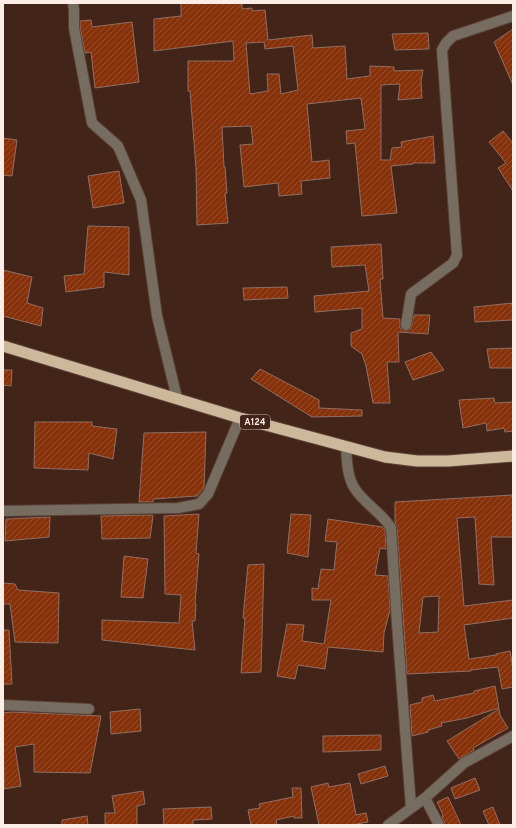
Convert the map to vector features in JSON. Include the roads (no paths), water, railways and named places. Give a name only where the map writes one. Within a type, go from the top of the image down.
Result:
[{"type":"highway","name":"A124","points":[[3,346],[240,418],[385,457],[417,461],[448,461],[513,456]]},
{"type":"street","points":[[73,3],[74,28],[92,123],[118,146],[141,200],[156,316],[177,398]]},
{"type":"street","points":[[406,325],[411,294],[453,263],[457,255],[442,50],[453,36],[513,16]]},
{"type":"street","points":[[3,512],[178,508],[199,504],[208,494],[240,418]]},
{"type":"street","points":[[346,447],[348,469],[355,490],[385,519],[391,528],[411,807]]},
{"type":"street","points":[[3,705],[89,709]]},
{"type":"street","points":[[388,825],[425,798],[464,763],[513,736]]},
{"type":"street","points":[[425,798],[439,825]]}]
